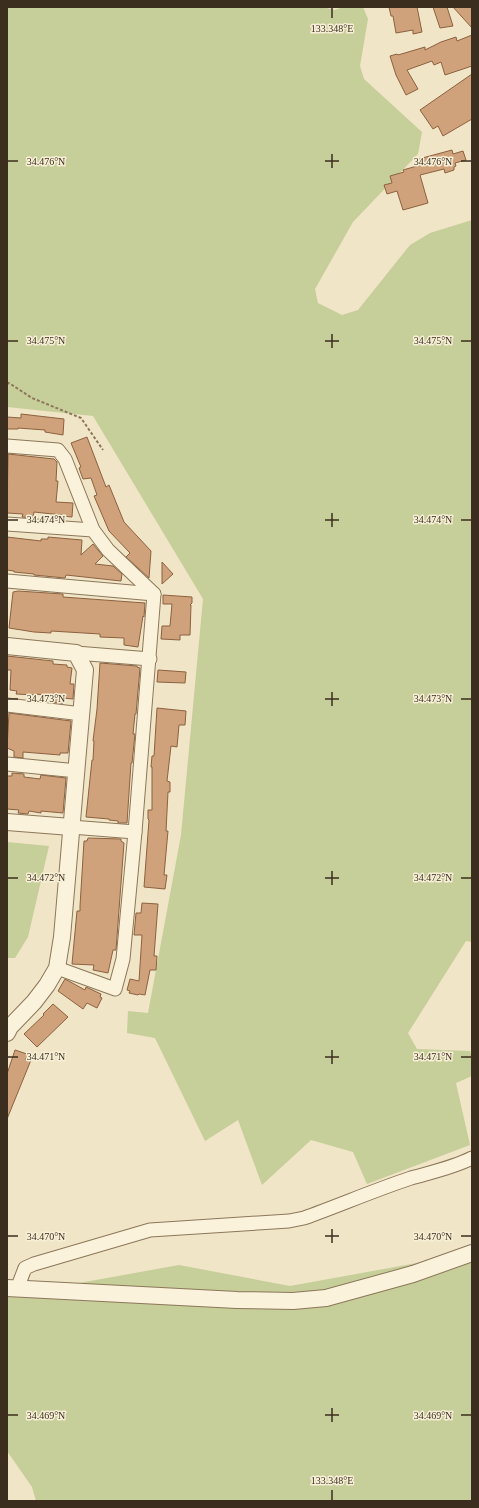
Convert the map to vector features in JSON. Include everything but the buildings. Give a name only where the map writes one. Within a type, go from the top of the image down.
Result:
[{"type":"street","points":[[7,446],[58,450],[65,459],[93,530],[108,550],[154,594],[150,659],[123,959],[116,989],[57,968]]},
{"type":"street","points":[[7,524],[93,530]]},
{"type":"street","points":[[7,581],[154,594]]},
{"type":"street","points":[[7,646],[150,659]]},
{"type":"street","points":[[7,1033],[10,1027],[47,986],[57,968],[62,937],[85,670],[76,653]]},
{"type":"street","points":[[7,705],[82,714]]},
{"type":"street","points":[[7,764],[77,771]]},
{"type":"street","points":[[7,822],[135,832]]},
{"type":"street","points":[[472,1158],[460,1164],[412,1178],[304,1218],[289,1221],[150,1230],[24,1268],[12,1288],[293,1301],[326,1298],[413,1274],[472,1253]]},
{"type":"path","points":[[7,384],[32,398],[81,418],[103,450]]},
{"type":"green space","points":[[7,7],[322,7],[335,10],[343,7],[363,7],[368,19],[360,66],[364,79],[422,132],[418,154],[353,222],[315,289],[318,303],[342,315],[358,310],[410,245],[430,233],[472,220],[472,942],[466,941],[408,1033],[417,1049],[470,1051],[472,1058],[472,1076],[456,1083],[470,1145],[367,1184],[353,1152],[311,1140],[262,1185],[238,1120],[205,1141],[155,1038],[127,1033],[128,1011],[148,1013],[181,835],[203,599],[93,416],[7,407]]},
{"type":"green space","points":[[7,842],[49,846],[28,937],[15,958],[7,958]]},
{"type":"green space","points":[[472,1253],[472,1501],[36,1501],[32,1487],[7,1451],[7,1296],[179,1265],[290,1286]]}]
